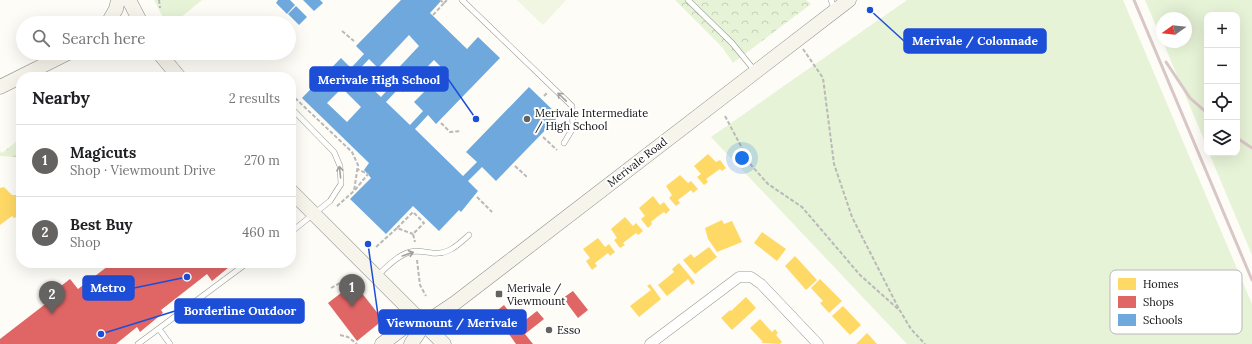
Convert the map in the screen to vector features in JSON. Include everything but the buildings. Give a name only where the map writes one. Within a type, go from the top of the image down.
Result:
[{"type":"main road","points":[[112,16],[116,9],[118,0]]},
{"type":"main road","points":[[129,0],[134,16]]},
{"type":"main road","name":"Merivale Road","points":[[382,344],[403,328],[425,323],[455,303],[797,40],[833,6],[849,0]]},
{"type":"main road","points":[[30,72],[54,60]]},
{"type":"main road","points":[[165,60],[175,72]]},
{"type":"main road","points":[[0,87],[16,79]]},
{"type":"main road","points":[[296,195],[425,323],[444,344]]},
{"type":"main road","name":"Merivale Road","points":[[411,344],[425,323]]},
{"type":"street","points":[[650,344],[739,277],[751,277],[761,284],[818,344]]},
{"type":"lane","points":[[462,0],[572,106],[573,128],[564,143]]},
{"type":"lane","points":[[688,0],[732,43],[756,71]]},
{"type":"lane","points":[[296,113],[334,152],[340,166],[341,184],[330,201],[296,228]]},
{"type":"lane","points":[[377,276],[398,258],[409,252],[435,253],[446,251],[455,248],[469,235]]},
{"type":"lane","points":[[138,344],[241,268]]},
{"type":"lane","points":[[159,329],[170,344]]},
{"type":"path","points":[[159,0],[160,8]]},
{"type":"path","points":[[440,0],[444,3]]},
{"type":"path","points":[[432,15],[447,0]]},
{"type":"path","points":[[342,31],[354,41]]},
{"type":"path","points":[[797,40],[823,78],[834,164],[852,217],[899,309],[911,329],[924,344]]},
{"type":"path","points":[[726,116],[751,166],[768,184],[802,207],[860,275],[899,309]]},
{"type":"path","points":[[441,123],[450,132],[461,131]]},
{"type":"path","points":[[543,137],[557,150]]},
{"type":"path","points":[[515,166],[528,178]]},
{"type":"path","points":[[354,191],[368,174],[357,169]]},
{"type":"path","points":[[477,197],[492,212]]},
{"type":"path","points":[[376,247],[413,212],[424,223],[413,234]]},
{"type":"path","points":[[397,228],[413,234]]},
{"type":"path","points":[[413,234],[415,242]]},
{"type":"path","points":[[417,260],[420,285],[426,296]]},
{"type":"path","points":[[331,288],[340,283],[349,285],[358,279]]},
{"type":"path","points":[[340,335],[348,337],[357,344]]},
{"type":"green space","points":[[154,0],[202,0],[183,16],[162,16]]},
{"type":"green space","points":[[517,0],[566,0],[543,25]]},
{"type":"green space","points":[[675,0],[806,0],[811,4],[733,63],[722,47]]},
{"type":"green space","points":[[907,0],[1123,0],[1238,270],[1110,270],[1110,334],[1242,334],[1242,280],[1252,304],[1252,344],[907,344],[711,137]]},
{"type":"green space","points":[[1145,0],[1252,0],[1252,255],[1210,156],[1240,156],[1240,12],[1204,12],[1204,140],[1166,48],[1192,48],[1192,12],[1156,12],[1156,26]]},
{"type":"green space","points":[[16,142],[16,157],[0,156],[0,151],[2,153]]},
{"type":"railway","points":[[1134,0],[1252,280]]},
{"type":"railway","points":[[1166,62],[1190,98],[1204,110]]},
{"type":"railway","points":[[1240,140],[1252,148]]},
{"type":"place","name":"Merivale / Colonnade","points":[[870,10]]},
{"type":"place","name":"Merivale High School","points":[[476,119]]},
{"type":"place","name":"Merivale Intermediate / High School","points":[[527,119]]},
{"type":"place","name":"Viewmount / Merivale","points":[[368,244]]},
{"type":"place","name":"Metro","points":[[187,277]]},
{"type":"place","name":"Merivale / Viewmount","points":[[499,294]]},
{"type":"place","name":"Magicuts","points":[[352,307]]},
{"type":"place","name":"Best Buy","points":[[52,314]]},
{"type":"place","name":"Esso","points":[[549,330]]},
{"type":"place","name":"Borderline Outdoor","points":[[101,334]]}]
